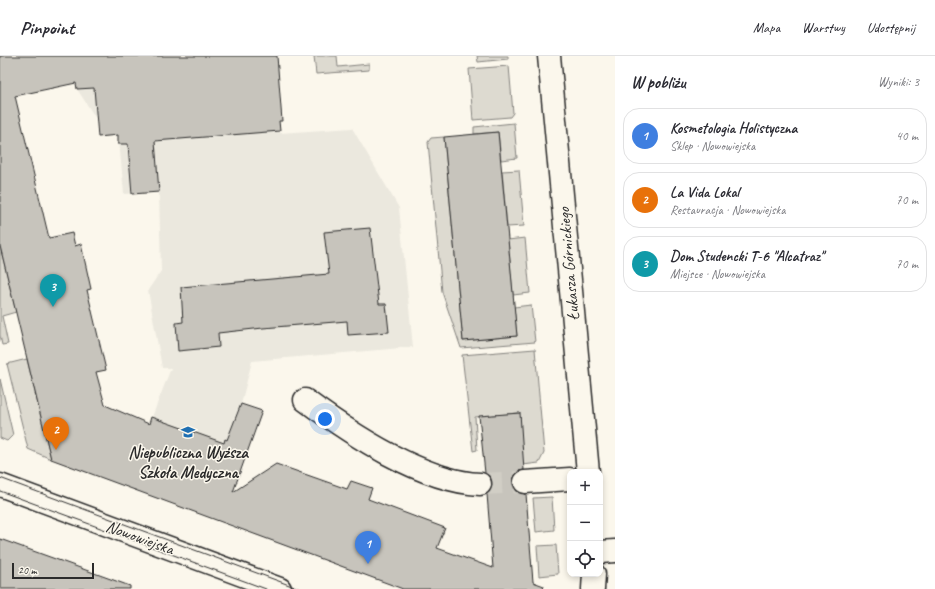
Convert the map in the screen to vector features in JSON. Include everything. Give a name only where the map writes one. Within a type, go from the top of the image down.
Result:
[{"type":"street","name":"Łukasza Górnickiego","points":[[549,56],[588,469]]},
{"type":"street","points":[[305,400],[348,432],[398,459],[440,477],[480,484]]},
{"type":"street","points":[[525,482],[567,479]]},
{"type":"street","name":"Nowowiejska","points":[[0,485],[280,589]]},
{"type":"street","points":[[603,552],[615,551]]},
{"type":"street","points":[[593,589],[594,577]]},
{"type":"shaded area","points":[[74,56],[278,106],[280,133],[352,128],[399,208],[413,347],[252,361],[241,404],[200,513],[125,487],[171,368],[162,368],[148,290],[161,271],[159,192],[124,194],[117,119],[97,120],[77,89]]},
{"type":"shaded area","points":[[314,56],[337,56],[338,67],[369,64],[369,70],[316,74]]},
{"type":"shaded area","points":[[477,56],[508,56],[508,59],[478,62]]},
{"type":"shaded area","points":[[509,66],[513,113],[510,117],[473,120],[469,69]]},
{"type":"shaded area","points":[[514,123],[517,158],[501,160],[498,132],[474,134],[474,127]]},
{"type":"shaded area","points":[[444,137],[463,341],[517,336],[514,307],[531,305],[535,342],[461,348],[442,292],[428,142],[431,138]]},
{"type":"shaded area","points":[[519,170],[524,226],[507,227],[502,171]]},
{"type":"shaded area","points":[[525,238],[530,293],[513,295],[508,240]]},
{"type":"shaded area","points":[[0,246],[16,312],[2,316],[8,344],[2,345],[0,335]]},
{"type":"shaded area","points":[[535,349],[544,453],[539,463],[523,465],[519,413],[475,417],[477,450],[473,451],[462,355]]},
{"type":"shaded area","points":[[27,359],[51,459],[28,449],[7,364]]},
{"type":"shaded area","points":[[0,379],[13,435],[7,441],[0,438]]},
{"type":"shaded area","points":[[552,497],[554,530],[536,532],[533,498]]},
{"type":"shaded area","points":[[556,545],[558,574],[539,576],[537,546]]},
{"type":"building","points":[[0,56],[277,56],[282,121],[279,121],[280,131],[155,141],[159,192],[132,194],[128,144],[118,144],[118,135],[98,137],[94,88],[77,89],[76,83],[15,96],[49,238],[72,233],[75,246],[81,244],[91,289],[87,290],[106,370],[96,372],[105,405],[149,424],[151,417],[224,443],[225,439],[227,440],[241,404],[262,411],[233,492],[276,464],[347,489],[351,481],[372,488],[368,499],[445,528],[437,548],[493,568],[487,494],[492,485],[491,479],[485,473],[479,416],[520,413],[524,470],[518,471],[514,476],[513,483],[514,489],[519,493],[526,494],[533,582],[544,586],[543,589],[403,589],[51,459],[0,246]]},
{"type":"building","points":[[498,132],[517,336],[463,341],[444,137]]},
{"type":"building","points":[[370,228],[379,304],[386,304],[389,332],[348,335],[347,321],[263,328],[218,333],[219,347],[178,351],[176,323],[183,322],[181,287],[329,274],[324,232]]},
{"type":"building","points":[[0,539],[130,586],[130,589],[0,589]]},
{"type":"tunnel","points":[[480,484],[525,482]]},
{"type":"tram line","points":[[0,478],[300,589]]},
{"type":"tram line","points":[[0,491],[266,589]]},
{"type":"place","name":"Dom Studencki T-6 \"Alcatraz\"","points":[[53,307]]},
{"type":"place","name":"Niepubliczna Wyższa Szkoła Medyczna","points":[[188,432]]},
{"type":"place","name":"La Vida Lokal","points":[[56,450]]},
{"type":"place","name":"Kosmetologia Holistyczna","points":[[368,564]]}]
